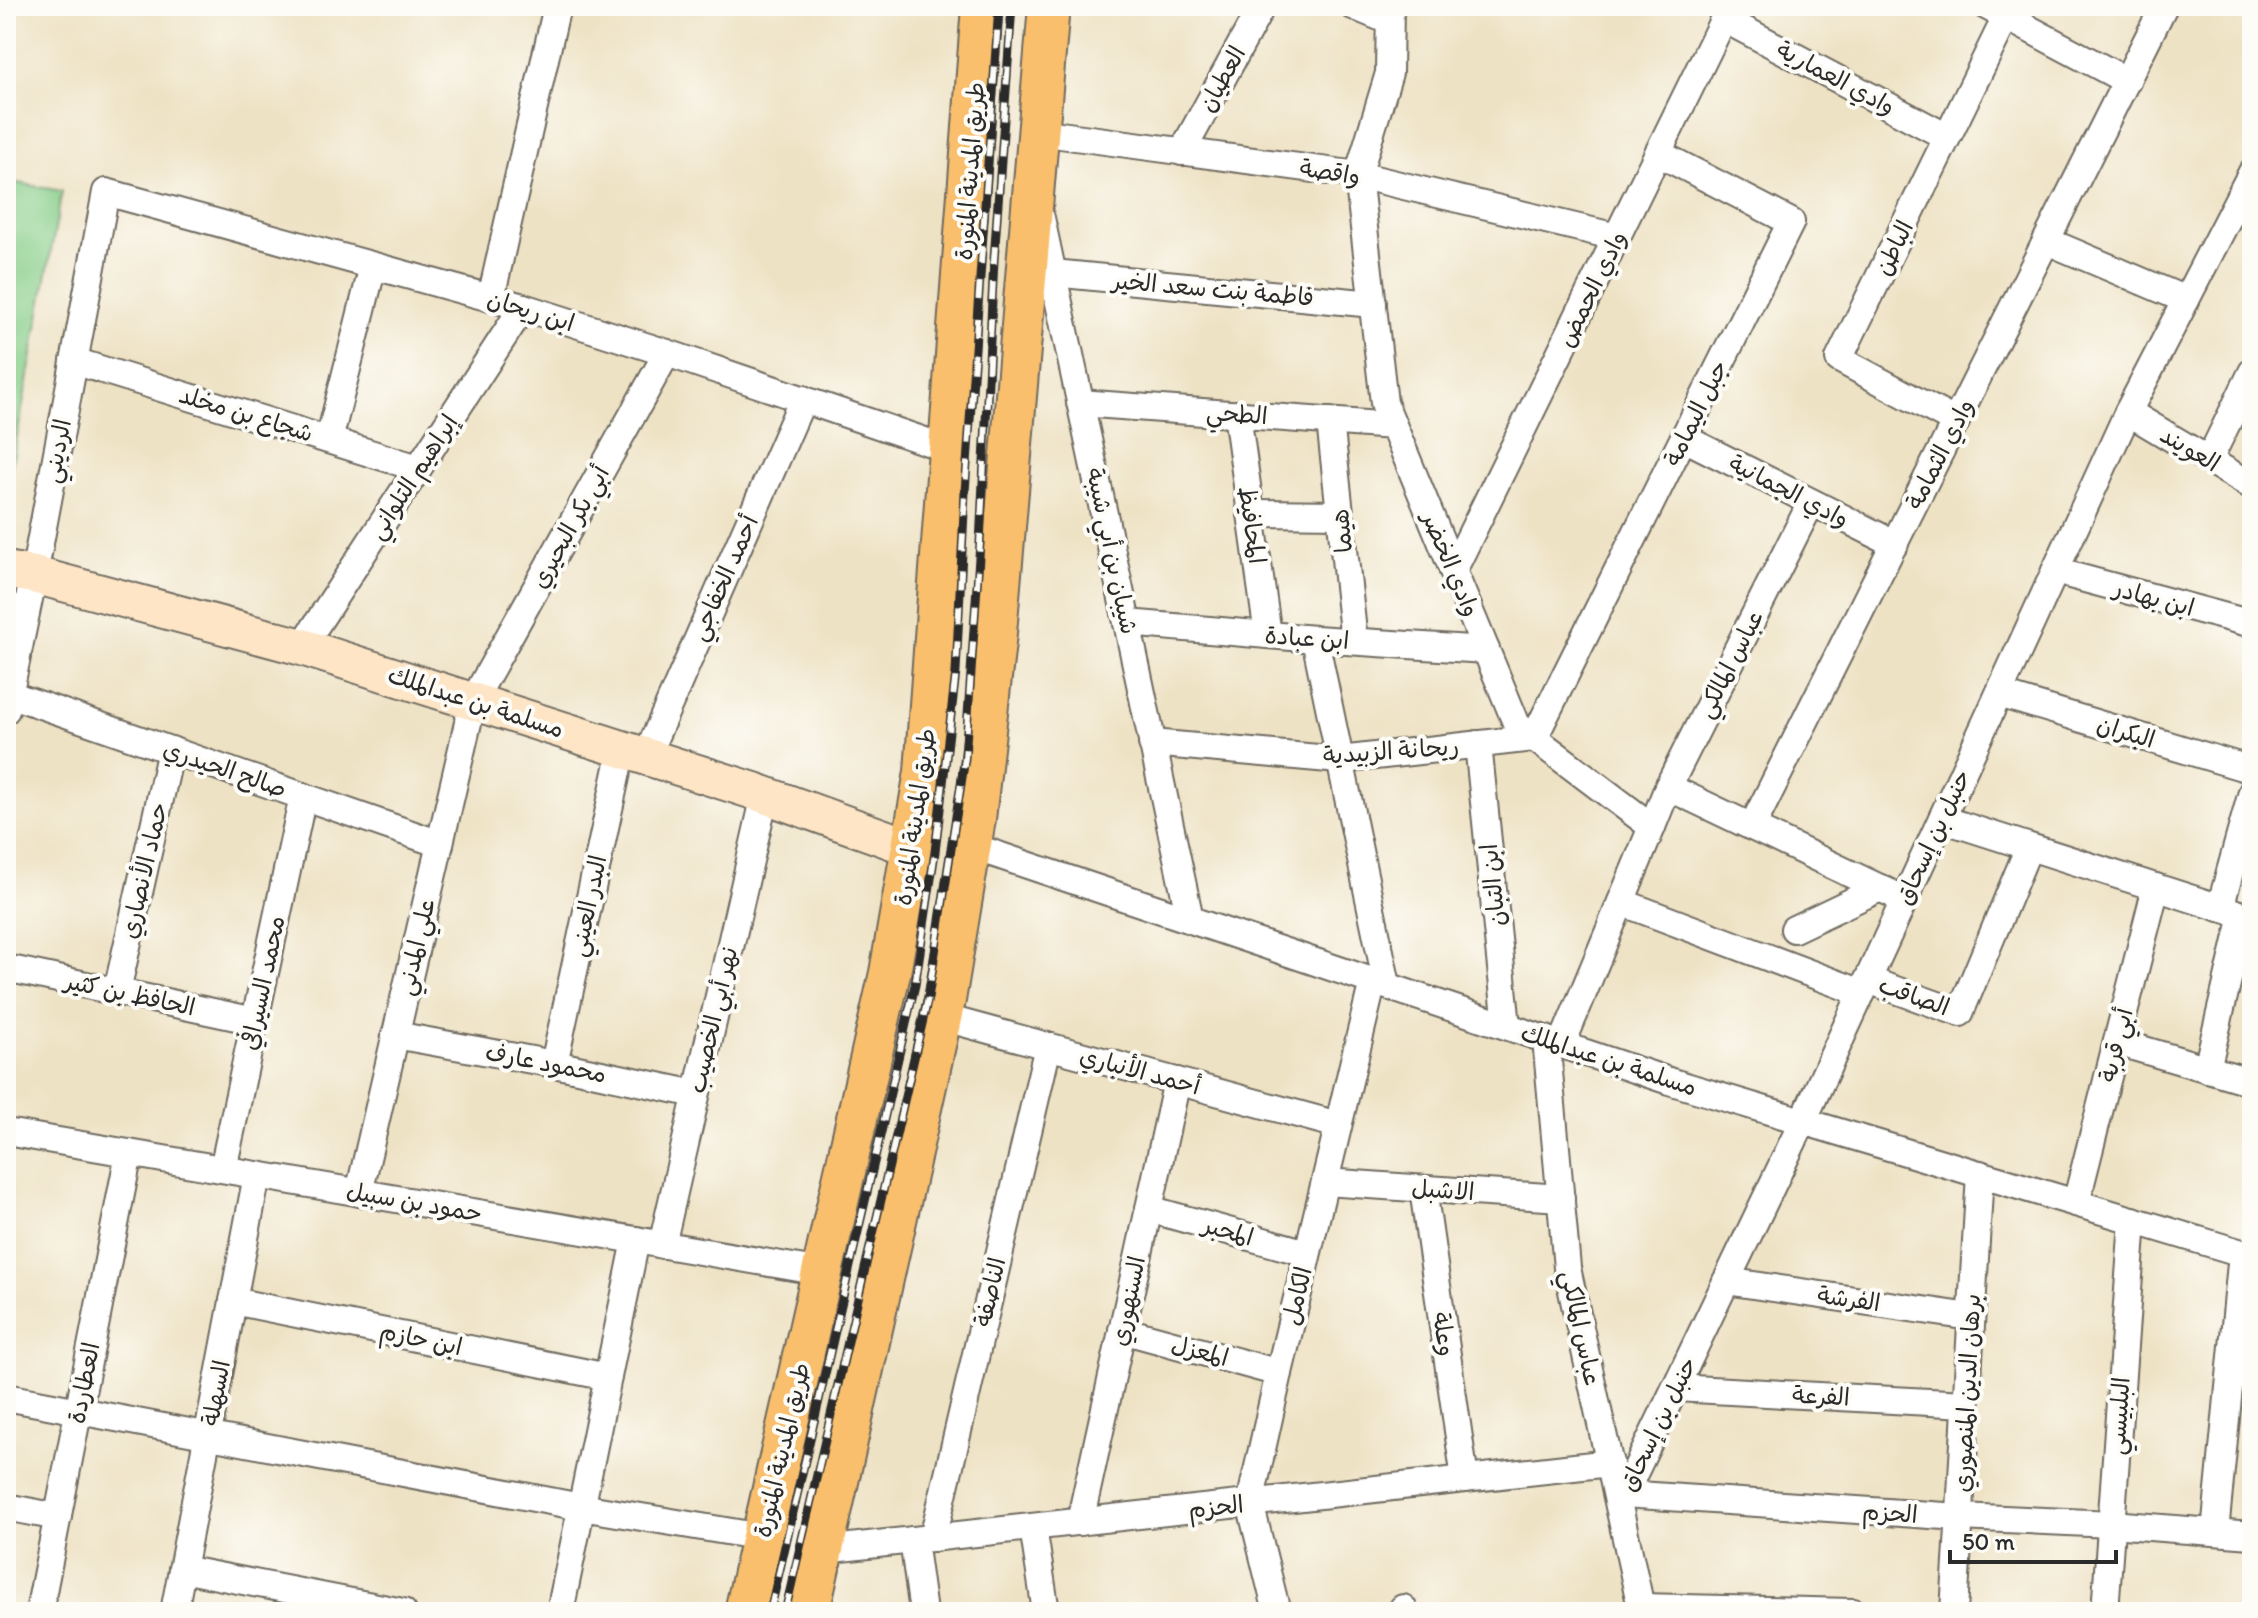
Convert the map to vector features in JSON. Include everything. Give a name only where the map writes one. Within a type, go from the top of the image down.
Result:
[{"type":"main road","name":"طريق المدينة المنورة","points":[[745,1612],[890,973],[925,772],[982,6]]},
{"type":"main road","points":[[809,1612],[941,1017],[971,846],[996,633],[1049,6]]},
{"type":"main road","name":"مسلمة بن عبدالملك","points":[[15,570],[302,647],[765,795],[912,848]]},
{"type":"street","points":[[491,298],[557,6]]},
{"type":"street","name":"العطيان","points":[[1182,152],[1262,6]]},
{"type":"street","points":[[1353,6],[1390,14]]},
{"type":"street","name":"وادي الثمامة","points":[[1752,827],[2164,6]]},
{"type":"street","points":[[1996,11],[2127,81]]},
{"type":"street","name":"الباطن","points":[[1956,422],[1839,359],[1947,137],[1996,11]]},
{"type":"street","name":"وادي العمارية","points":[[1727,13],[1947,137]]},
{"type":"street","name":"وادي الحمض","points":[[1453,571],[1727,13]]},
{"type":"street","name":"وادي الخضر","points":[[1390,14],[1389,73],[1358,175],[1384,403],[1517,725],[1652,827]]},
{"type":"street","name":"واقصة","points":[[1038,132],[1358,175],[1617,237]]},
{"type":"street","name":"جبل اليمامة","points":[[1534,738],[1791,222],[1658,153]]},
{"type":"street","name":"حنبل بن إسحاق","points":[[1621,1499],[1803,1121],[2128,412],[2252,172]]},
{"type":"street","name":"شيبان بن أبي شيبة","points":[[1034,183],[1190,919]]},
{"type":"street","name":"ابن ريحان","points":[[106,192],[523,307],[951,450]]},
{"type":"street","name":"الرديني","points":[[8,702],[15,570],[74,361],[106,192]]},
{"type":"street","points":[[2047,241],[2186,300]]},
{"type":"street","points":[[329,440],[373,266]]},
{"type":"street","name":"فاطمة بنت سعد الخير","points":[[1053,273],[1373,304]]},
{"type":"street","name":"إبراهيم التلواني","points":[[302,647],[523,307]]},
{"type":"street","name":"أبي بكر البحيري","points":[[473,701],[667,353]]},
{"type":"street","name":"شجاع بن مخلد","points":[[74,361],[418,468]]},
{"type":"street","points":[[2209,460],[2252,372]]},
{"type":"street","name":"أحمد الخفاجي","points":[[634,753],[803,399]]},
{"type":"street","name":"الطحي","points":[[1080,403],[1393,426]]},
{"type":"street","name":"العويند","points":[[2128,412],[2252,486]]},
{"type":"street","name":"المحافيظ","points":[[1237,414],[1268,635]]},
{"type":"street","name":"هيما","points":[[1330,421],[1354,641]]},
{"type":"street","name":"وادي الجمانية","points":[[1684,438],[1895,544]]},
{"type":"street","name":"عباس المالكي","points":[[1652,827],[1668,787],[1811,503]]},
{"type":"street","points":[[1251,513],[1340,514]]},
{"type":"street","name":"ابن بهادر","points":[[2055,571],[2252,624]]},
{"type":"street","name":"ابن عبادة","points":[[1127,623],[1486,650]]},
{"type":"street","name":"الكامل","points":[[1277,1612],[1250,1503],[1338,1125],[1380,983],[1315,639]]},
{"type":"street","name":"البكران","points":[[1999,694],[2252,770]]},
{"type":"street","name":"علي المدني","points":[[359,1193],[473,701]]},
{"type":"street","name":"صالح الحيدري","points":[[8,702],[171,750],[440,844]]},
{"type":"street","name":"ريحانة الزبيدية","points":[[1152,743],[1340,760],[1534,738]]},
{"type":"street","name":"ابن التبان","points":[[1478,744],[1507,1026]]},
{"type":"street","name":"حماد الأنصاري","points":[[117,991],[171,750]]},
{"type":"street","name":"البدر العيني","points":[[554,1064],[634,753]]},
{"type":"street","points":[[1668,787],[1905,900]]},
{"type":"street","points":[[2207,1069],[2238,913],[2252,792]]},
{"type":"street","name":"نهر أبي الخصيب","points":[[662,1245],[765,795]]},
{"type":"street","name":"محمد السيرافي","points":[[223,1169],[303,796]]},
{"type":"street","points":[[1942,819],[2238,913]]},
{"type":"street","points":[[1554,1042],[1621,902],[1652,827]]},
{"type":"street","name":"مسلمة بن عبدالملك","points":[[971,846],[1669,1081],[2247,1255]]},
{"type":"street","name":"الصاقب","points":[[1621,902],[1865,987],[1960,1013],[2029,847]]},
{"type":"street","name":"أبي قربة","points":[[2076,1203],[2156,887]]},
{"type":"street","points":[[1794,929],[1880,888]]},
{"type":"street","name":"الحافظ بن كثير","points":[[6,968],[255,1021]]},
{"type":"street","name":"أحمد الأنباري","points":[[941,1017],[1338,1125]]},
{"type":"street","name":"محمود عارف","points":[[395,1035],[696,1094]]},
{"type":"street","name":"عباس المالكي","points":[[1554,1042],[1567,1268],[1610,1463],[1621,1499],[1642,1610]]},
{"type":"street","points":[[2117,1042],[2252,1082]]},
{"type":"street","name":"الناصفة","points":[[923,1612],[923,1539],[1048,1046]]},
{"type":"street","name":"السنهوري","points":[[1080,1522],[1177,1081]]},
{"type":"street","name":"حمود بن سبيل","points":[[6,1132],[822,1272]]},
{"type":"street","name":"العطاردة","points":[[39,1612],[129,1153]]},
{"type":"street","name":"برهان الدين المنصوري","points":[[1954,1612],[1980,1174]]},
{"type":"street","name":"السهلة","points":[[174,1612],[257,1175]]},
{"type":"street","name":"الاشبل","points":[[1325,1182],[1561,1198]]},
{"type":"street","name":"وعلة","points":[[1423,1189],[1465,1479]]},
{"type":"street","name":"المحبر","points":[[1149,1209],[1307,1253]]},
{"type":"street","name":"البلبيسي","points":[[2105,1612],[2133,1220]]},
{"type":"street","points":[[560,1612],[636,1240]]},
{"type":"street","points":[[2215,1532],[2247,1255]]},
{"type":"street","name":"الفرشة","points":[[1726,1281],[1971,1317]]},
{"type":"street","name":"ابن حازم","points":[[233,1301],[608,1377]]},
{"type":"street","name":"المعزل","points":[[1122,1330],[1279,1373]]},
{"type":"street","name":"الفرعة","points":[[1675,1388],[1966,1404]]},
{"type":"street","points":[[6,1397],[581,1507],[762,1537]]},
{"type":"street","name":"الحزم","points":[[823,1550],[1610,1463]]},
{"type":"street","name":"الحزم","points":[[1621,1499],[2111,1524],[2252,1535]]},
{"type":"street","points":[[6,1507],[58,1517]]},
{"type":"street","points":[[1033,1527],[1046,1612]]},
{"type":"street","points":[[182,1569],[403,1612]]},
{"type":"street","points":[[1642,1610],[1853,1612]]},
{"type":"green space","points":[[6,181],[62,191],[10,475],[6,474]]},
{"type":"railway","points":[[770,1612],[915,985],[935,852],[956,672],[965,492],[999,6]]},
{"type":"railway","points":[[785,1612],[928,998],[965,758],[1012,6]]}]
